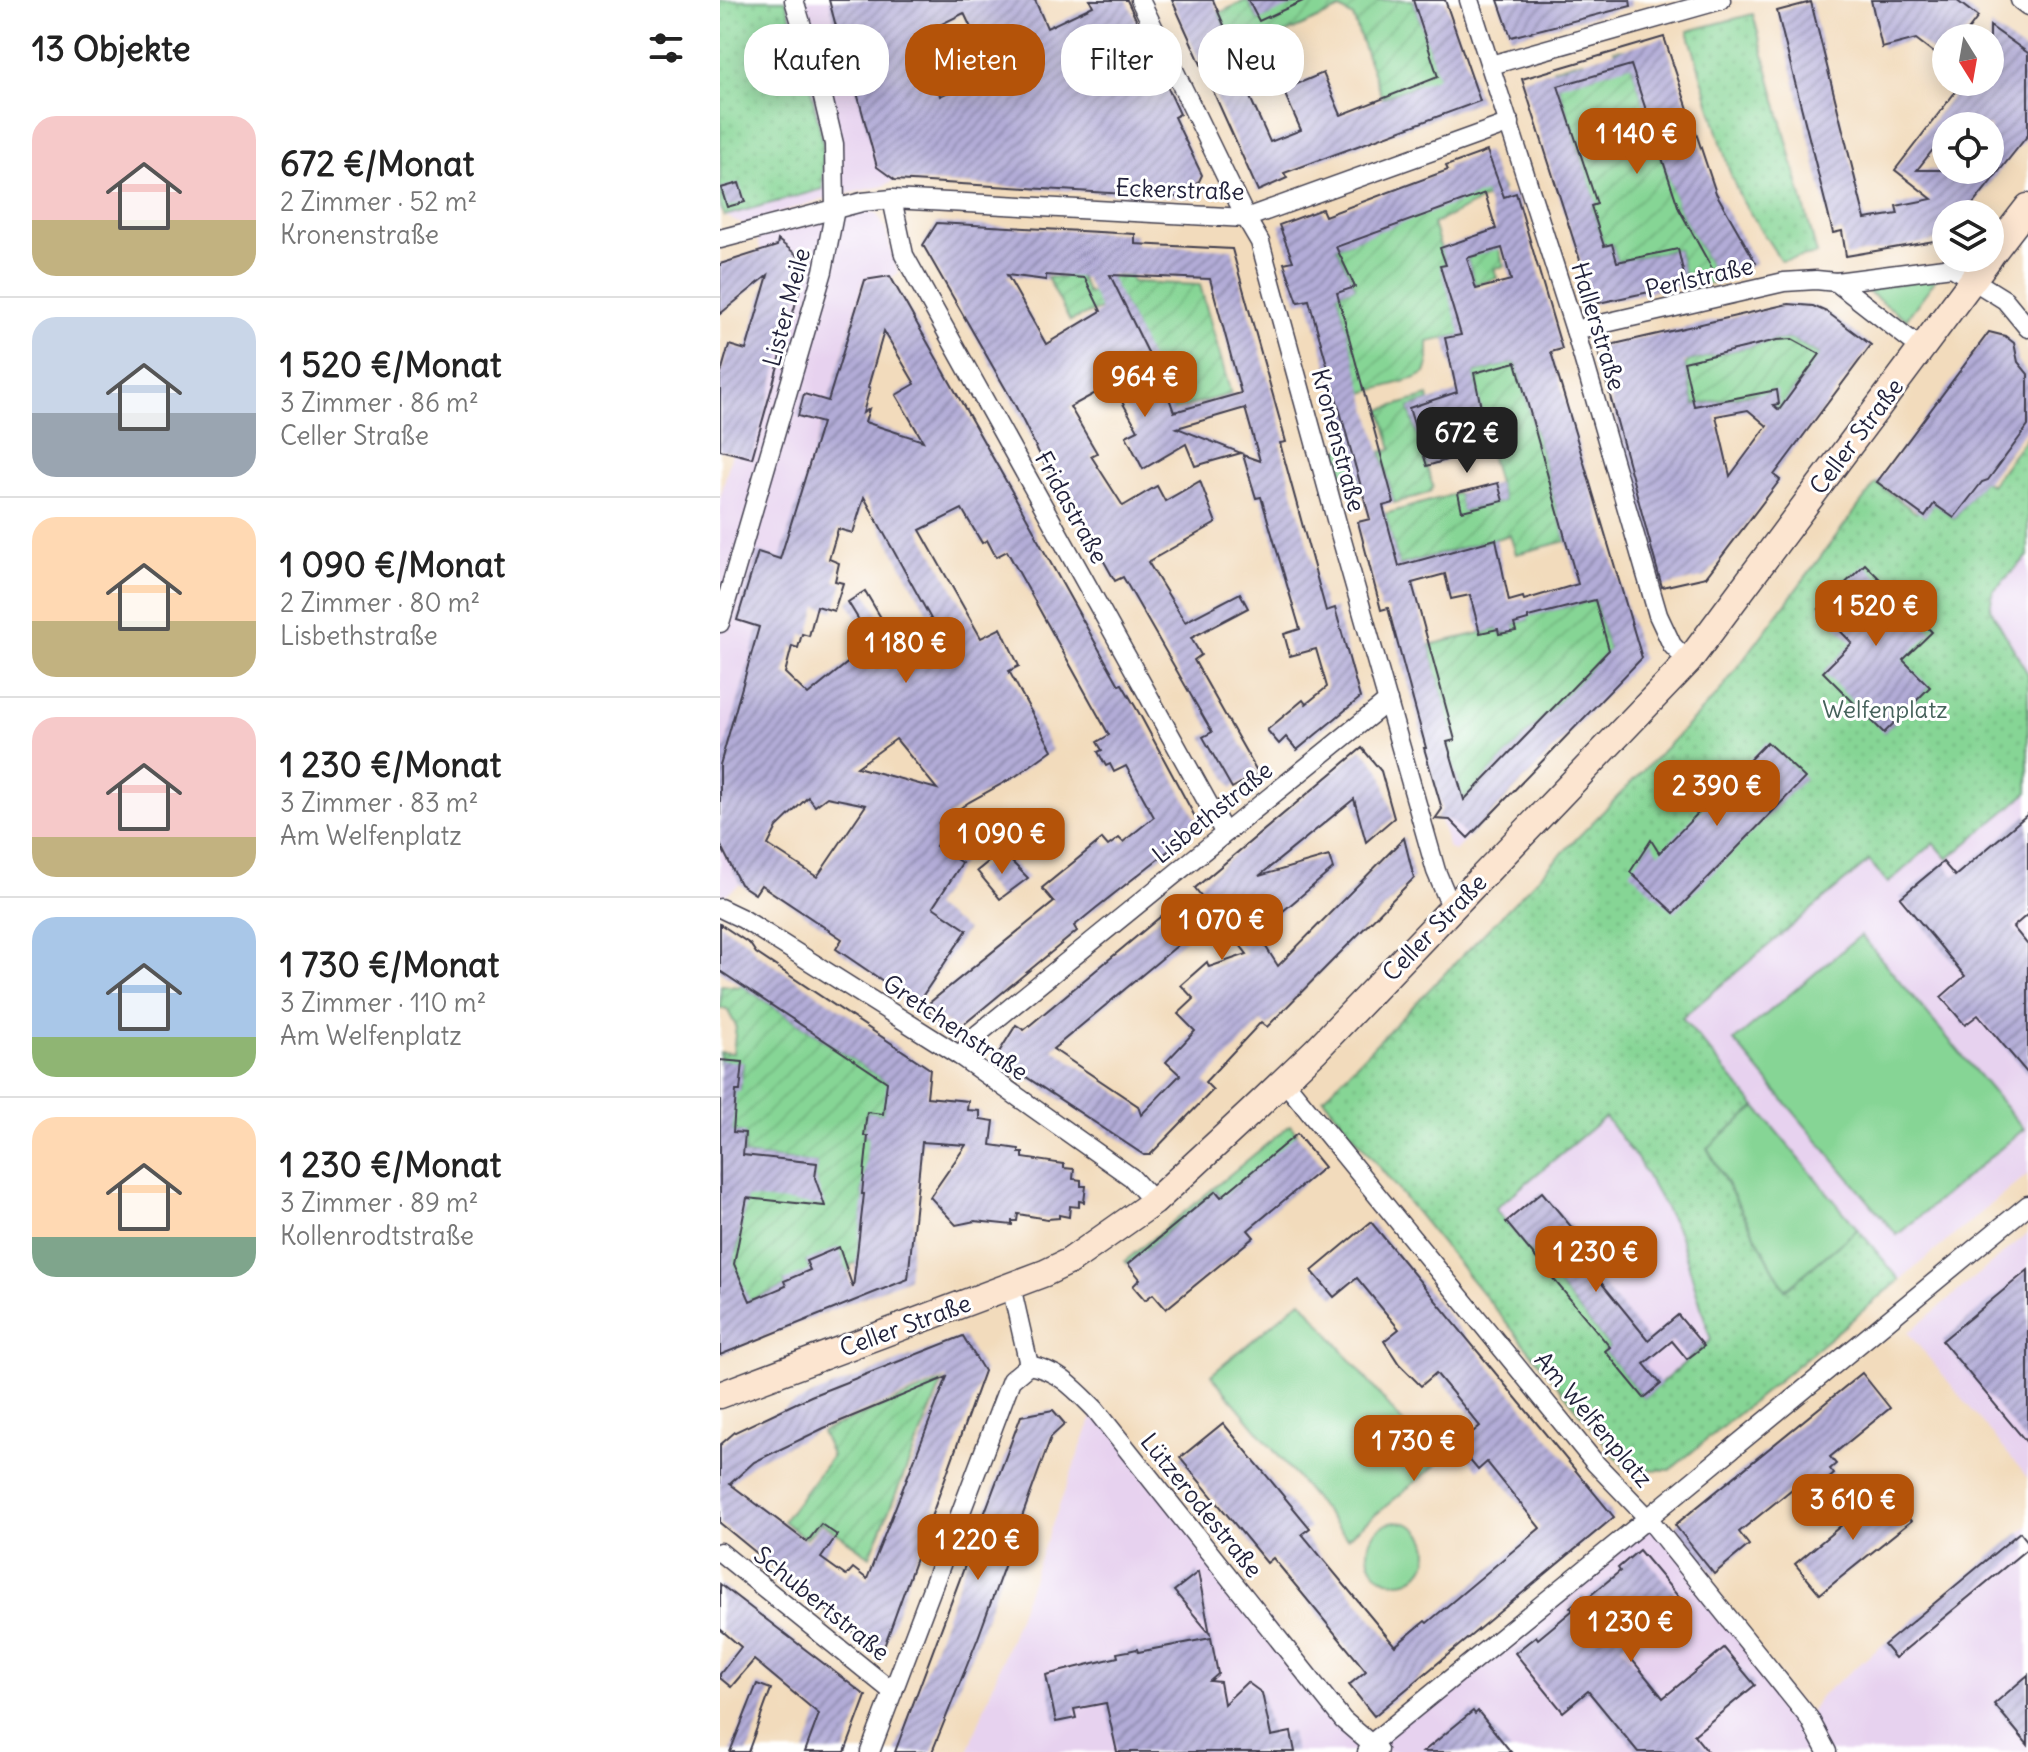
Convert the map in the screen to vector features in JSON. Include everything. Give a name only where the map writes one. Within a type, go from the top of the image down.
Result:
[{"type":"street","name":"Lister Meile","points":[[720,623],[823,271],[835,209],[834,144],[794,0]]},
{"type":"street","name":"Kronenstraße","points":[[1140,0],[1260,242],[1440,884],[1452,909]]},
{"type":"street","name":"Hallerstraße","points":[[1469,0],[1575,330],[1658,615],[1672,645],[1688,662]]},
{"type":"street","points":[[1491,65],[1698,3],[1721,0]]},
{"type":"street","points":[[2020,0],[2028,6]]},
{"type":"street","name":"Eckerstraße","points":[[720,239],[835,209],[892,199],[1246,218],[1510,123]]},
{"type":"street","name":"Fridastraße","points":[[892,199],[904,255],[1224,832]]},
{"type":"street","name":"Celler Straße","points":[[2004,238],[2028,207]]},
{"type":"street","name":"Perlstraße","points":[[1575,330],[1784,282],[1836,282],[1932,270]]},
{"type":"street","name":"Celler Straße","points":[[720,1395],[1070,1261],[1154,1202],[1284,1081],[1688,662],[1978,272]]},
{"type":"street","points":[[1989,272],[2005,300],[2028,328]]},
{"type":"street","points":[[1836,282],[1922,349]]},
{"type":"street","name":"Lisbethstraße","points":[[960,1056],[978,1034],[1388,701]]},
{"type":"street","name":"Gretchenstraße","points":[[720,908],[743,919],[960,1056],[1131,1177],[1154,1202]]},
{"type":"street","name":"Am Welfenplatz","points":[[1284,1081],[1596,1464],[1648,1518],[2028,1205]]},
{"type":"street","points":[[870,1752],[1011,1380],[1029,1365],[1011,1286]]},
{"type":"street","name":"Lützerodestraße","points":[[1029,1365],[1065,1378],[1095,1409],[1343,1720],[1373,1749]]},
{"type":"street","points":[[1373,1749],[1648,1518],[1809,1718],[1827,1752]]},
{"type":"street","name":"Schubertstraße","points":[[720,1552],[893,1692]]},
{"type":"shaded area","points":[[786,0],[829,0],[836,24],[793,24]]},
{"type":"shaded area","points":[[813,96],[858,96],[877,167],[895,180],[884,186],[823,199],[744,224],[724,216],[823,189],[823,143]]},
{"type":"shaded area","points":[[867,211],[876,213],[885,228],[898,273],[891,278],[864,280],[720,765],[720,498],[732,453],[752,457],[807,263],[783,244],[761,251],[757,238]]},
{"type":"shaded area","points":[[2028,556],[2028,674],[1990,609],[1993,591]]},
{"type":"shaded area","points":[[1457,792],[1461,804],[1481,824],[1455,851],[1449,849],[1439,816],[1442,809],[1438,797]]},
{"type":"shaded area","points":[[2028,792],[2028,1174],[1900,1280],[1682,1018],[1869,861],[1935,842],[1949,859]]},
{"type":"shaded area","points":[[720,844],[740,884],[724,896],[720,895]]},
{"type":"shaded area","points":[[1605,1117],[1638,1160],[1679,1233],[1711,1340],[1644,1398],[1495,1209]]},
{"type":"shaded area","points":[[2028,1233],[2028,1478],[1908,1333]]},
{"type":"shaded area","points":[[1095,1409],[1372,1743],[1648,1518],[1808,1717],[1819,1697],[2028,1526],[2028,1752],[968,1752]]},
{"type":"green space","points":[[720,0],[786,0],[793,24],[744,24],[744,96],[813,96],[823,143],[823,189],[724,216],[720,207]]},
{"type":"green space","points":[[1247,0],[1259,21],[1282,0],[1413,0],[1446,97],[1416,85],[1382,98],[1353,17],[1340,9],[1304,25],[1224,24],[1219,13]]},
{"type":"green space","points":[[1753,14],[1817,254],[1781,261],[1741,199],[1731,176],[1688,31]]},
{"type":"green space","points":[[1626,49],[1680,210],[1720,283],[1686,284],[1678,249],[1617,262],[1612,244],[1604,246],[1591,206],[1596,204],[1553,69],[1582,60],[1587,77],[1619,67],[1614,50]]},
{"type":"green space","points":[[1498,183],[1502,190],[1433,224],[1446,265],[1441,266],[1464,334],[1428,342],[1425,373],[1363,393],[1337,293],[1355,287],[1336,247]]},
{"type":"green space","points":[[1498,247],[1504,266],[1494,269],[1497,278],[1475,285],[1467,258]]},
{"type":"green space","points":[[1064,274],[1079,275],[1088,294],[1111,284],[1111,277],[1131,277],[1132,282],[1200,285],[1231,394],[1173,410],[1122,300],[1070,321],[1047,277],[1063,278]]},
{"type":"green space","points":[[1937,278],[1906,319],[1864,289]]},
{"type":"green space","points":[[1792,339],[1820,355],[1779,410],[1756,393],[1694,405],[1685,365],[1689,361]]},
{"type":"green space","points":[[1516,362],[1566,541],[1516,554],[1510,535],[1399,565],[1385,514],[1458,493],[1463,511],[1503,501],[1483,429],[1474,373]]},
{"type":"green space","points":[[1428,396],[1429,401],[1409,408],[1433,487],[1429,493],[1394,503],[1381,452],[1392,449],[1381,410]]},
{"type":"green space","name":"Welfenplatz","points":[[2028,435],[2028,556],[1993,591],[1990,608],[2028,674],[2028,792],[1948,859],[1934,843],[1888,883],[1869,861],[1682,1018],[1756,1107],[1707,1148],[1785,1290],[1858,1229],[1900,1280],[1670,1470],[1626,1469],[1323,1098],[1717,695],[1876,483],[1916,513],[1928,499],[1954,518],[1983,480],[1991,485]],"holes":[[[1605,1117],[1638,1160],[1679,1233],[1711,1340],[1644,1398],[1605,1351],[1610,1347],[1495,1209]]]},
{"type":"green space","points":[[1350,447],[1360,484],[1346,488],[1336,450]]},
{"type":"green space","points":[[1595,600],[1609,650],[1461,804],[1458,780],[1443,743],[1454,740],[1429,645],[1498,629],[1500,634],[1515,631],[1514,624],[1528,620],[1527,616]]},
{"type":"green space","points":[[1861,935],[2024,1129],[1897,1235],[1734,1041]]},
{"type":"green space","points":[[721,985],[741,985],[904,1093],[884,1106],[883,1114],[867,1113],[864,1136],[875,1137],[862,1194],[865,1194],[864,1260],[850,1265],[851,1270],[846,1272],[806,1261],[816,1285],[784,1281],[786,1286],[745,1302],[737,1272],[726,1256],[737,1251],[741,1226],[736,1197],[814,1190],[816,1163],[744,1155],[745,1134],[733,1132],[720,1106],[733,1090],[740,1090],[743,1063],[720,1064],[720,1052],[733,1053],[736,1026],[727,1009],[720,1008]]},
{"type":"green space","points":[[1756,1107],[1858,1229],[1785,1290],[1707,1147]]},
{"type":"green space","points":[[1290,1125],[1297,1134],[1228,1206],[1216,1191],[1128,1264],[1125,1261]]},
{"type":"green space","points":[[1301,1300],[1437,1464],[1347,1538],[1211,1375]]},
{"type":"green space","points":[[943,1381],[870,1556],[821,1522],[806,1539],[783,1521],[832,1456],[821,1432]]},
{"type":"green space","points":[[1398,1522],[1409,1524],[1419,1531],[1426,1541],[1426,1563],[1419,1573],[1409,1580],[1398,1582],[1387,1580],[1377,1573],[1370,1563],[1368,1552],[1370,1541],[1377,1531],[1387,1524]]},
{"type":"building","points":[[829,0],[1035,0],[1047,28],[1093,6],[1090,0],[1127,0],[1138,24],[1061,24],[1061,96],[1172,96],[1180,114],[1174,117],[1202,175],[1191,198],[895,180],[877,167],[858,96],[889,96],[889,24],[835,24]]},
{"type":"building","points":[[1172,0],[1213,0],[1223,24],[1198,24],[1198,58]]},
{"type":"building","points":[[1248,0],[1305,0],[1259,21]]},
{"type":"building","points":[[1413,0],[1445,0],[1480,101],[1284,173],[1287,178],[1258,191],[1215,96],[1249,96],[1270,142],[1301,130],[1286,96],[1304,96],[1304,81],[1323,73],[1341,115],[1438,77]]},
{"type":"building","points":[[1498,0],[1630,0],[1631,6],[1511,37]]},
{"type":"building","points":[[1871,0],[1956,0],[1978,17],[1973,24],[1932,24],[1932,51],[1916,39],[1882,48]]},
{"type":"building","points":[[1811,2],[1865,219],[1898,214],[1896,206],[1932,199],[1895,170],[1932,122],[1932,151],[1917,170],[1932,170],[1932,184],[1989,184],[1976,200],[1932,200],[1932,241],[1846,256],[1842,231],[1833,233],[1777,11]]},
{"type":"building","points":[[2004,36],[2028,53],[2028,135],[2004,165],[2004,112],[1940,112],[1952,96],[2004,96]]},
{"type":"building","points":[[1664,37],[1716,193],[1756,263],[1720,283],[1679,209],[1631,65],[1558,86],[1597,204],[1591,206],[1604,246],[1612,244],[1617,262],[1678,249],[1686,284],[1594,304],[1522,79]]},
{"type":"building","points":[[1487,151],[1504,197],[1516,193],[1562,349],[1551,352],[1642,658],[1468,838],[1450,820],[1435,819],[1442,809],[1388,608],[1381,610],[1358,522],[1370,519],[1309,300],[1298,302],[1284,263],[1293,261],[1279,225],[1322,209],[1325,216],[1448,170],[1446,166]],"holes":[[[1485,193],[1496,229],[1440,248],[1446,265],[1440,266],[1461,335],[1445,338],[1457,392],[1409,408],[1427,466],[1489,447],[1474,373],[1516,362],[1578,584],[1524,600],[1523,597],[1509,601],[1496,539],[1399,566],[1383,506],[1394,503],[1337,293],[1355,287],[1336,247]],[[1502,248],[1511,280],[1476,289],[1467,258]],[[1445,574],[1451,599],[1470,595],[1480,633],[1498,629],[1499,634],[1516,631],[1514,624],[1528,620],[1528,617],[1595,600],[1609,650],[1464,800],[1447,742],[1455,740],[1412,583]]]},
{"type":"building","points":[[739,183],[745,202],[727,207],[721,188]]},
{"type":"building","points":[[937,223],[1135,234],[1135,244],[1232,249],[1286,442],[1280,443],[1326,611],[1335,608],[1360,698],[1297,750],[1286,737],[1279,744],[1267,730],[1303,700],[1306,704],[1327,687],[1316,649],[1290,656],[1284,634],[1300,629],[1261,497],[1256,498],[1243,455],[1260,461],[1245,408],[1177,428],[1241,453],[1195,466],[1186,444],[1143,469],[1126,436],[1138,430],[1112,384],[1070,407],[1097,453],[1091,456],[1123,506],[1157,486],[1165,501],[1200,481],[1216,523],[1148,562],[1185,622],[1240,593],[1248,608],[1191,638],[1201,655],[1194,660],[1258,773],[1232,788],[1203,737],[1212,732],[1123,577],[1115,581],[1052,469],[1048,471],[1016,407],[923,245]],"holes":[[[1007,275],[1046,280],[1046,275],[1085,278],[1101,311],[1046,344]],[[1110,275],[1210,279],[1241,393],[1174,412],[1165,387]]]},
{"type":"building","points":[[778,240],[807,263],[752,458],[720,450],[720,376],[729,345],[746,350],[768,275],[720,314],[720,264],[777,246]]},
{"type":"building","points":[[890,276],[1200,826],[1074,926],[1077,931],[957,1030],[923,1008],[1054,902],[1042,888],[1102,839],[1108,846],[1119,838],[1123,842],[1154,817],[1126,766],[1114,772],[1110,764],[1106,766],[1098,752],[1102,750],[1097,742],[1109,735],[1007,551],[996,557],[987,540],[982,543],[962,509],[920,530],[981,638],[1001,628],[1019,666],[1009,671],[1052,750],[939,823],[948,828],[936,846],[962,863],[933,907],[967,930],[917,1004],[836,949],[842,939],[761,885],[755,894],[740,884],[720,844],[720,765],[759,627],[737,620],[758,552],[780,559],[822,423],[798,416],[804,394],[828,401],[865,280]],"holes":[[[884,331],[915,384],[896,395],[923,441],[865,422],[869,409],[863,413]],[[864,497],[936,628],[899,648],[865,591],[848,602],[871,640],[853,651],[856,656],[808,695],[785,673],[792,646],[798,648],[802,634],[809,636],[817,606],[834,611],[843,583],[835,581],[839,563],[829,559],[838,529],[853,533]],[[896,739],[937,789],[857,767]],[[808,797],[815,806],[827,797],[866,805],[817,877],[768,845],[777,827]]]},
{"type":"building","points":[[1788,304],[1813,306],[1827,312],[1871,345],[1774,475],[1780,480],[1706,577],[1662,587],[1597,348]],"holes":[[[1792,339],[1820,354],[1779,410],[1773,405],[1779,404],[1777,390],[1694,406],[1684,362]],[[1748,410],[1767,426],[1730,476],[1716,416]]]},
{"type":"building","points":[[1989,332],[2005,336],[2014,343],[2018,362],[2028,374],[2028,426],[1988,480],[1982,482],[1954,518],[1934,504],[1925,517],[1877,482]]},
{"type":"building","points":[[1498,483],[1503,501],[1462,511],[1458,493]]},
{"type":"building","points":[[1865,564],[1932,632],[1903,660],[1930,687],[1884,733],[1823,672],[1852,643],[1819,609]]},
{"type":"building","points":[[1767,742],[1805,778],[1674,913],[1630,872],[1651,840],[1659,853],[1714,797],[1707,774],[1729,781]]},
{"type":"building","points":[[1362,748],[1381,771],[1394,818],[1366,842],[1354,799],[1259,876],[1329,856],[1333,869],[1257,933],[1278,966],[1404,838],[1414,878],[1267,1027],[1261,1022],[1205,1082],[1213,1090],[1150,1155],[1144,1155],[996,1057],[1016,1025],[1024,1030],[1183,898],[1195,931],[1053,1049],[1138,1106],[1141,1115],[1180,1075],[1166,1062],[1195,1031],[1178,1014],[1194,999],[1181,985],[1207,962],[1209,967],[1247,954],[1195,888]]},
{"type":"building","points":[[2028,814],[2028,914],[2013,927],[2028,945],[2028,1074],[1978,1015],[1965,1025],[1941,997],[1965,976],[1900,898],[1943,862],[1955,876]]},
{"type":"building","points":[[1005,855],[1028,878],[1000,899],[977,871],[994,857],[997,861]]},
{"type":"building","points":[[720,924],[750,944],[756,953],[930,1069],[927,1097],[968,1101],[967,1110],[980,1111],[980,1119],[994,1121],[991,1145],[1019,1149],[1023,1158],[1064,1164],[1064,1168],[1074,1169],[1073,1179],[1081,1180],[1081,1186],[1086,1186],[1084,1202],[1079,1201],[1079,1207],[1070,1206],[1069,1217],[1059,1215],[1059,1218],[1047,1219],[1018,1214],[1017,1221],[1012,1221],[1012,1225],[975,1221],[956,1225],[930,1197],[966,1145],[922,1142],[908,1279],[720,1355],[720,1060],[743,1062],[740,1091],[736,1091],[733,1132],[745,1133],[743,1155],[817,1163],[815,1178],[825,1206],[747,1198],[734,1264],[750,1301],[786,1286],[784,1281],[810,1270],[806,1261],[839,1247],[853,1288],[864,1194],[867,1112],[883,1114],[887,1082],[720,971]]},
{"type":"building","points":[[1297,1134],[1324,1167],[1248,1230],[1254,1237],[1166,1309],[1153,1294],[1145,1300],[1133,1286],[1140,1279],[1128,1264],[1216,1191],[1221,1197]]},
{"type":"building","points":[[1542,1192],[1595,1255],[1585,1263],[1648,1340],[1678,1315],[1704,1346],[1687,1359],[1672,1341],[1644,1364],[1661,1384],[1644,1398],[1605,1351],[1610,1347],[1506,1222]]},
{"type":"building","points":[[1371,1222],[1614,1517],[1374,1716],[1349,1685],[1366,1671],[1273,1558],[1267,1563],[1180,1458],[1223,1423],[1310,1528],[1302,1534],[1395,1646],[1540,1528],[1487,1462],[1478,1470],[1457,1445],[1480,1426],[1436,1373],[1421,1386],[1399,1364],[1384,1341],[1399,1329],[1357,1278],[1334,1297],[1312,1271]]},
{"type":"building","points":[[2028,1270],[2028,1444],[1942,1341]]},
{"type":"building","points":[[963,1336],[984,1371],[881,1655],[720,1523],[720,1445],[735,1432],[811,1396]],"holes":[[[947,1377],[867,1579],[853,1568],[846,1576],[821,1558],[837,1535],[821,1524],[807,1542],[730,1484],[754,1462],[824,1428]]]},
{"type":"building","points":[[1862,1373],[1890,1408],[1830,1457],[1836,1464],[1830,1469],[1834,1474],[1812,1493],[1802,1481],[1739,1532],[1749,1545],[1714,1574],[1675,1525]]},
{"type":"building","points":[[1053,1410],[1065,1424],[1051,1437],[978,1638],[932,1752],[895,1752],[1021,1416]]},
{"type":"building","points":[[1885,1489],[1911,1521],[1820,1594],[1795,1564]]},
{"type":"building","points":[[2020,1532],[2028,1542],[2028,1548],[1895,1658],[1884,1645]]},
{"type":"building","points":[[1639,1550],[1688,1608],[1665,1626],[1658,1616],[1621,1646],[1663,1698],[1724,1648],[1755,1685],[1694,1735],[1708,1752],[1638,1752],[1588,1691],[1563,1712],[1515,1653],[1536,1636],[1538,1639],[1573,1610],[1570,1607],[1583,1596],[1586,1599],[1620,1571],[1618,1568]]},
{"type":"building","points":[[1198,1572],[1210,1634],[1174,1591]]},
{"type":"building","points":[[720,1584],[866,1696],[845,1752],[805,1752],[819,1714],[754,1660],[731,1687],[720,1678],[741,1647],[720,1629]]},
{"type":"building","points":[[1211,1638],[1218,1674],[1210,1681],[1220,1682],[1224,1704],[1247,1682],[1262,1693],[1271,1736],[1291,1732],[1295,1752],[1117,1752],[1106,1703],[1074,1709],[1076,1718],[1056,1722],[1046,1675],[1118,1657],[1117,1653]]},
{"type":"building","points":[[2028,1675],[2028,1745],[1994,1704]]},
{"type":"building","points":[[757,1684],[771,1689],[748,1752],[730,1752]]},
{"type":"building","points":[[1473,1711],[1475,1714],[1478,1711],[1511,1752],[1423,1752]]}]
